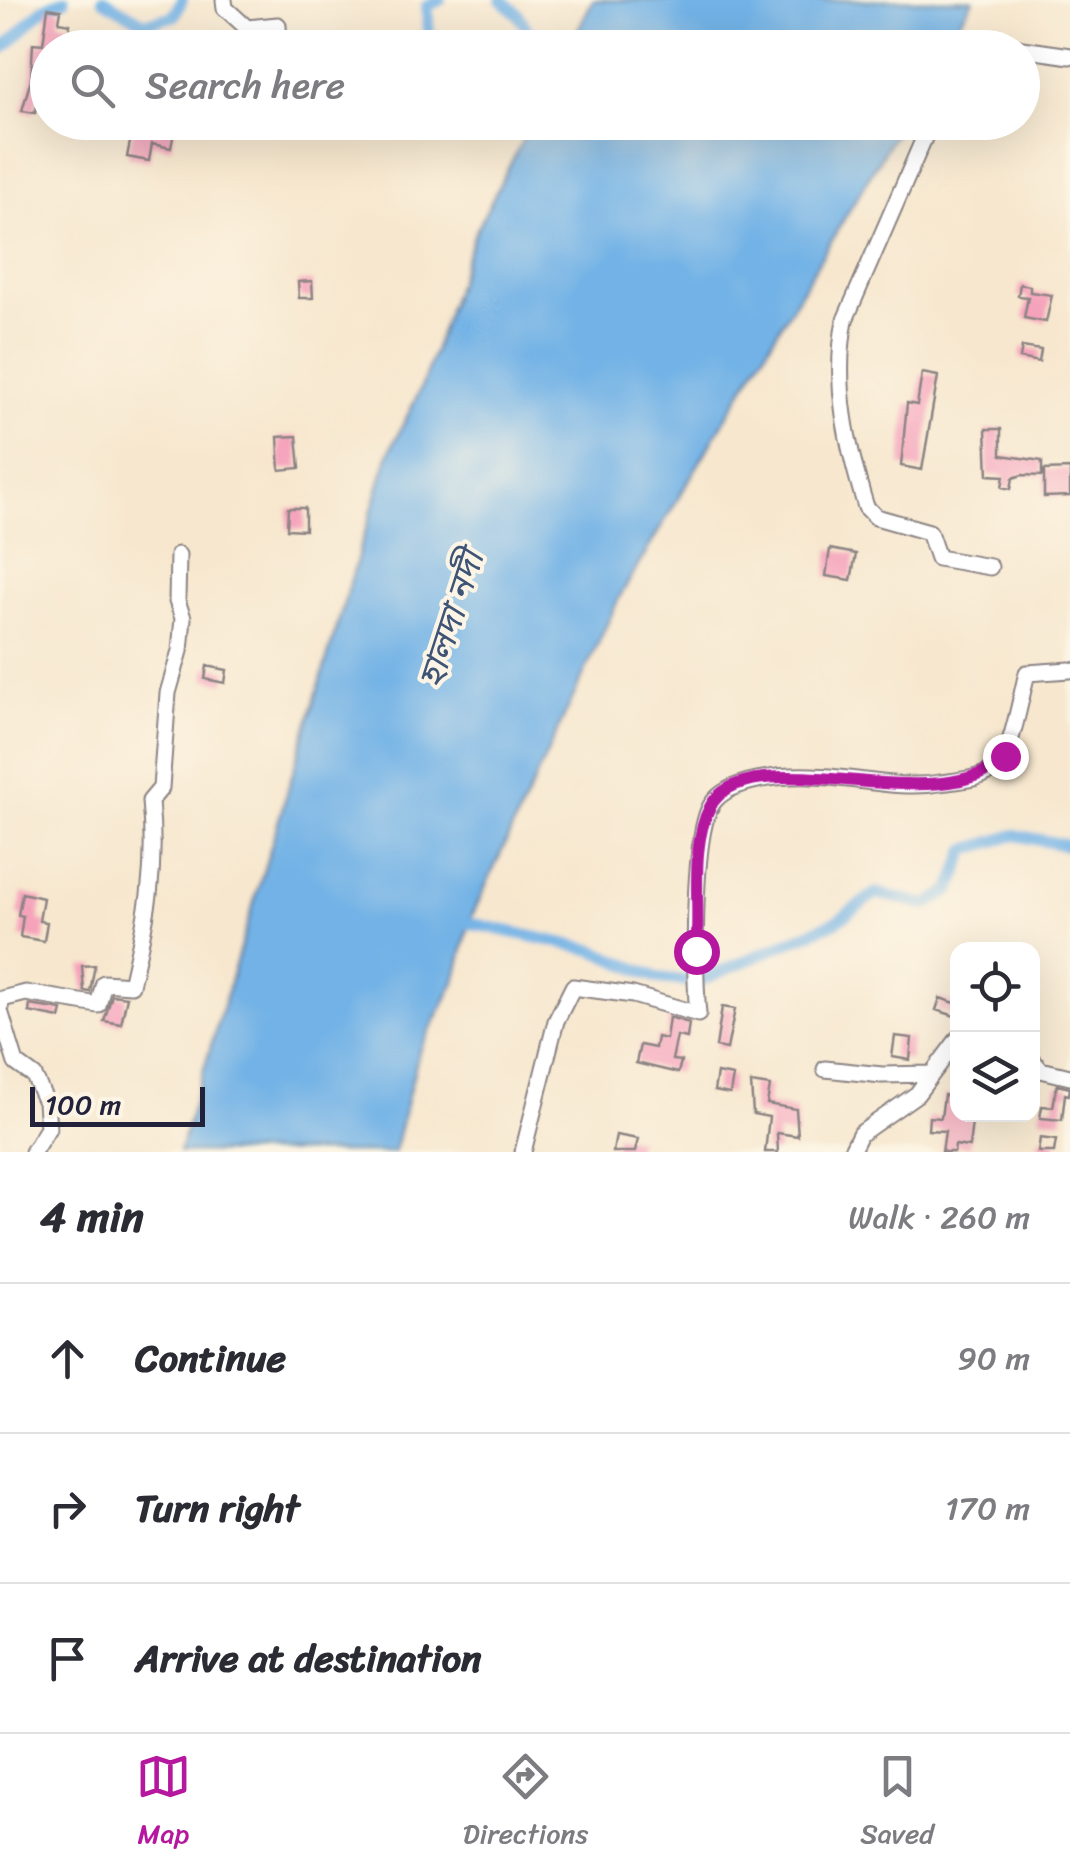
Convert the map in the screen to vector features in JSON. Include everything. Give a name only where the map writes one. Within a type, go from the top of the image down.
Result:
[{"type":"street","points":[[224,0],[224,8],[247,28],[278,25],[278,30]]},
{"type":"street","points":[[1040,51],[1070,56]]},
{"type":"street","points":[[923,140],[845,320],[839,352],[839,392],[866,507],[876,517],[929,532],[938,558],[990,567]]},
{"type":"street","points":[[34,1152],[48,1128],[46,1102],[34,1076],[16,1063],[0,1009],[2,999],[26,993],[98,1005],[104,984],[131,985],[154,873],[156,836],[150,801],[161,788],[168,692],[180,652],[183,618],[177,601],[178,556]]},
{"type":"street","points":[[523,1152],[556,1021],[564,997],[573,987],[633,996],[698,1014],[693,966],[701,843],[710,806],[722,793],[770,779],[808,776],[919,787],[979,778],[1005,756],[1027,673],[1070,670]]},
{"type":"street","points":[[851,1152],[860,1134],[916,1094],[950,1049]]},
{"type":"street","points":[[825,1069],[882,1076],[931,1074]]},
{"type":"street","points":[[1040,1070],[1070,1077]]},
{"type":"water","points":[[593,0],[973,0],[955,30],[578,30]]},
{"type":"water","name":"হালদা নদী","points":[[522,140],[891,140],[619,598],[470,920],[455,982],[419,1052],[394,1152],[179,1152],[389,453],[422,386],[474,235]]},
{"type":"building","points":[[48,8],[61,10],[59,22],[70,24],[69,30],[45,30]]},
{"type":"building","points":[[30,83],[30,112],[22,111]]},
{"type":"building","points":[[130,140],[173,140],[171,148],[152,144],[149,161],[127,157]]},
{"type":"building","points":[[312,281],[313,298],[299,298],[298,282]]},
{"type":"building","points":[[1020,284],[1030,286],[1030,292],[1052,295],[1046,322],[1024,318],[1028,297],[1018,296]]},
{"type":"building","points":[[1022,347],[1041,350],[1039,362],[1020,358]]},
{"type":"building","points":[[922,373],[938,376],[922,470],[901,466],[907,403],[917,405]]},
{"type":"building","points":[[986,429],[1001,429],[1001,455],[1042,461],[1042,476],[1022,475],[1013,478],[1011,489],[1002,487],[1004,476],[988,475]]},
{"type":"building","points":[[297,436],[300,468],[280,470],[278,437]]},
{"type":"building","points":[[1070,469],[1070,496],[1044,497],[1044,470]]},
{"type":"building","points":[[288,508],[305,508],[305,530],[287,529]]},
{"type":"building","points":[[830,549],[856,554],[851,580],[826,576]]},
{"type":"building","points":[[207,666],[227,670],[225,683],[205,679]]},
{"type":"building","points":[[22,893],[43,898],[39,921],[47,922],[44,941],[20,937]]},
{"type":"building","points":[[95,965],[90,992],[84,991],[82,966]]},
{"type":"building","points":[[112,995],[127,997],[121,1024],[104,1021]]},
{"type":"building","points":[[940,998],[950,1001],[950,1014],[936,1010]]},
{"type":"building","points":[[30,1005],[62,1010],[60,1018],[29,1012]]},
{"type":"building","points":[[722,1007],[735,1009],[727,1049],[716,1047]]},
{"type":"building","points":[[669,1017],[689,1023],[687,1038],[677,1036],[672,1060],[681,1061],[678,1073],[636,1063],[640,1045],[655,1048],[657,1037],[666,1039]]},
{"type":"building","points":[[895,1036],[912,1038],[910,1060],[892,1057]]},
{"type":"building","points":[[717,1073],[733,1076],[730,1094],[714,1091]]},
{"type":"building","points":[[751,1083],[770,1086],[767,1104],[796,1109],[798,1136],[777,1133],[778,1152],[765,1152],[769,1117],[753,1114]]},
{"type":"building","points":[[1057,1085],[1070,1088],[1069,1095],[1065,1094],[1062,1120],[1040,1118],[1042,1106],[1053,1107]]},
{"type":"building","points":[[944,1095],[950,1096],[950,1122],[972,1122],[969,1147],[955,1145],[954,1152],[942,1152],[945,1131],[928,1130],[929,1117],[941,1118]]},
{"type":"building","points":[[616,1135],[638,1139],[635,1152],[613,1152]]},
{"type":"building","points":[[1040,1138],[1056,1140],[1054,1152],[1038,1152]]},
{"type":"waterway","points":[[0,50],[44,9],[64,0]]},
{"type":"waterway","points":[[103,0],[145,23],[174,16],[182,0]]},
{"type":"waterway","points":[[429,30],[427,6],[440,0]]},
{"type":"waterway","points":[[501,0],[518,14],[527,30]]},
{"type":"waterway","points":[[456,920],[593,950],[658,978],[697,982],[837,921],[876,893],[927,905],[951,890],[966,850],[1015,835],[1070,846]]},
{"type":"route","points":[[696,951],[701,843],[710,806],[722,793],[770,779],[808,776],[919,787],[979,778],[996,768],[1005,756]]}]
